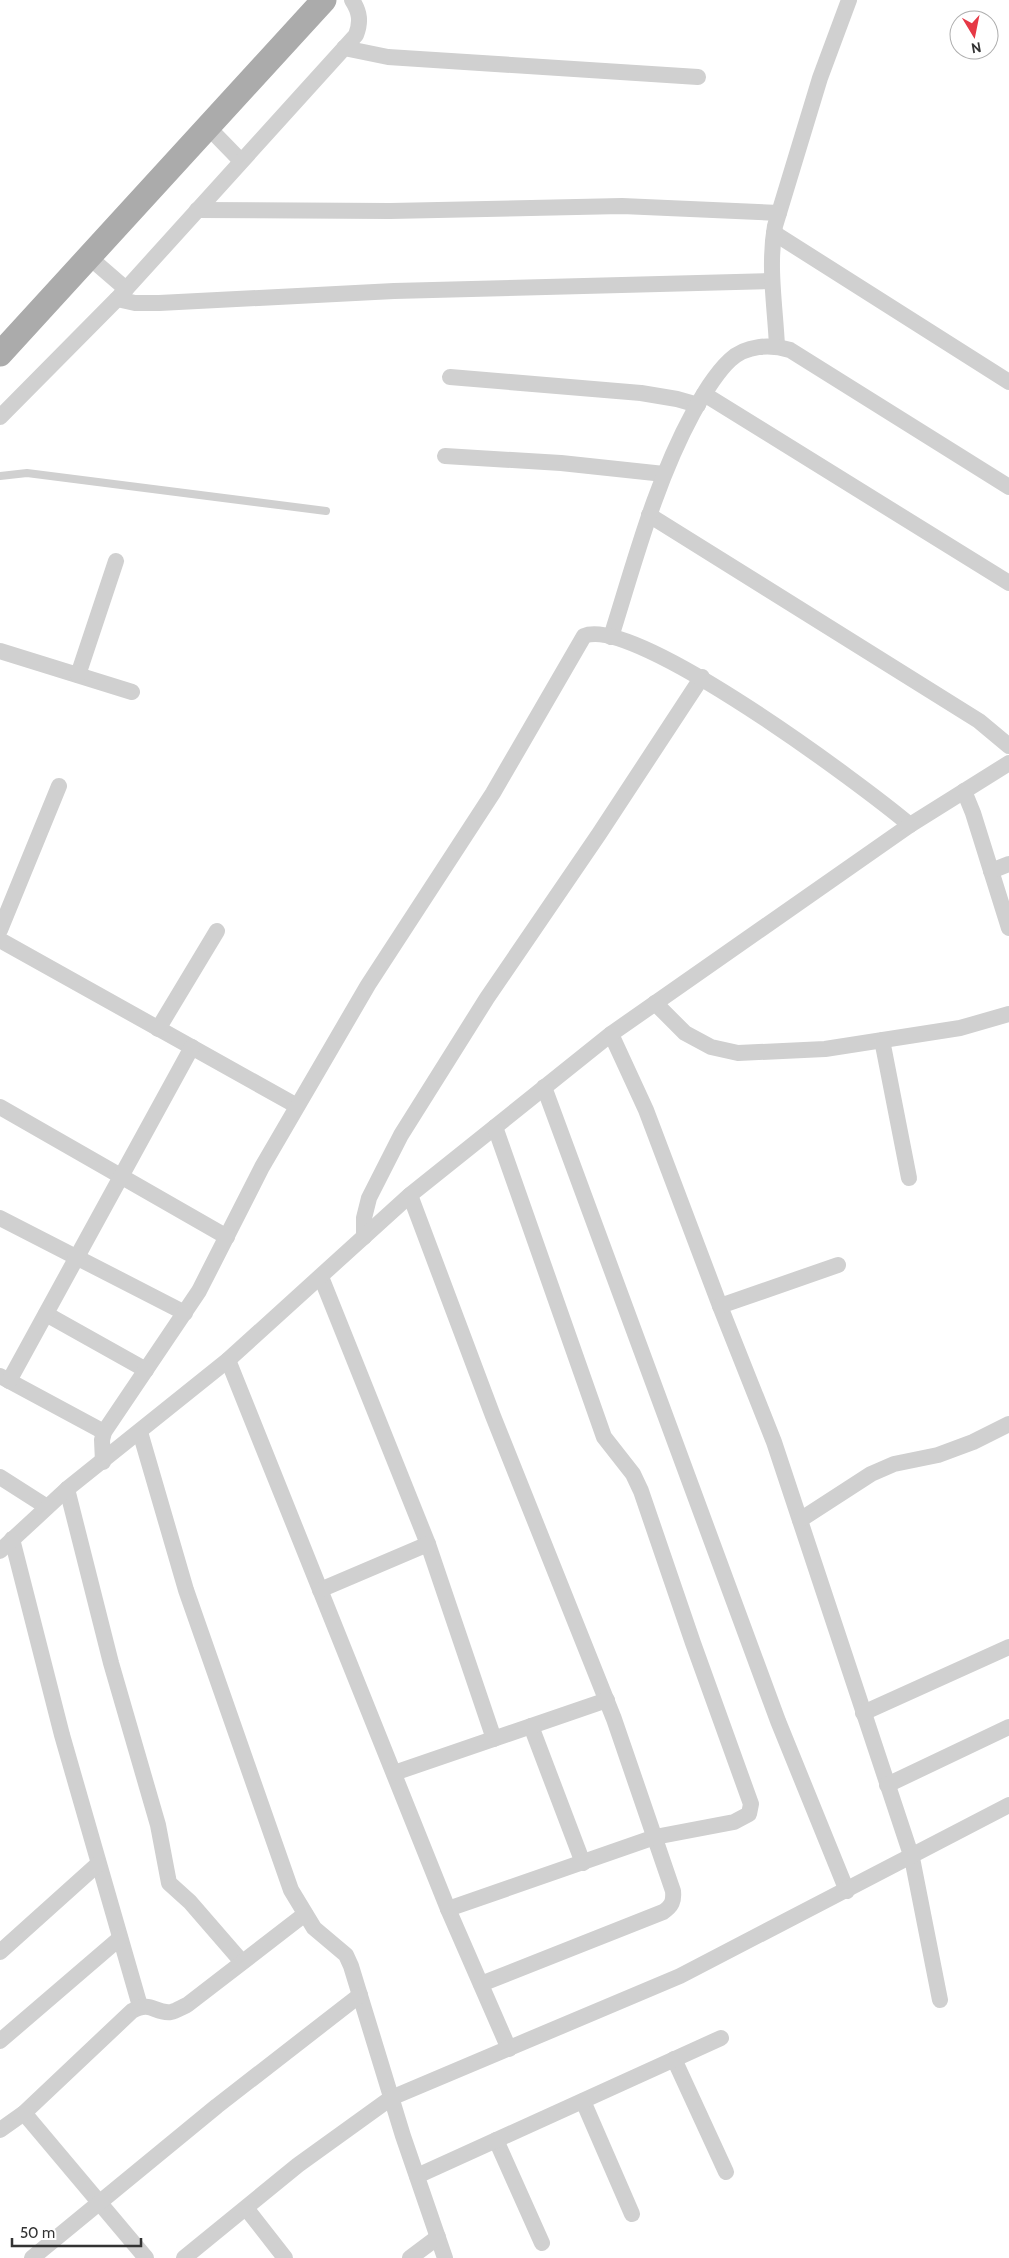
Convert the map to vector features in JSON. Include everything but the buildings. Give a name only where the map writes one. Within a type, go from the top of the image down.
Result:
[{"type":"main road","points":[[0,354],[324,0]]},
{"type":"street","points":[[0,417],[122,294],[356,35],[360,25],[359,15],[352,0]]},
{"type":"street","points":[[777,346],[771,251],[774,233],[820,78],[849,0]]},
{"type":"street","points":[[344,48],[398,58],[698,78]]},
{"type":"street","points":[[208,127],[241,162]]},
{"type":"street","points":[[197,210],[390,211],[485,207],[622,206],[779,213]]},
{"type":"street","points":[[774,233],[1009,382]]},
{"type":"street","points":[[89,257],[122,294],[135,303],[394,291],[772,282]]},
{"type":"street","points":[[611,637],[650,515],[673,451],[701,400],[730,360],[757,346],[777,346],[790,350],[1009,487]]},
{"type":"street","points":[[450,377],[701,400],[1009,584]]},
{"type":"street","points":[[445,456],[570,464],[664,474]]},
{"type":"street","points":[[650,515],[979,721],[1009,746]]},
{"type":"street","points":[[78,675],[116,561]]},
{"type":"street","points":[[103,1462],[102,1440],[104,1432],[185,1313],[206,1278],[262,1167],[368,985],[493,793],[584,636],[593,633],[630,643],[702,677],[856,782],[910,825]]},
{"type":"street","points":[[0,651],[132,692]]},
{"type":"street","points":[[364,1237],[364,1218],[369,1198],[401,1135],[487,998],[600,834],[702,677]]},
{"type":"street","points":[[0,1551],[67,1490],[228,1360],[410,1195],[611,1034],[910,825],[1009,763]]},
{"type":"street","points":[[0,930],[59,786]]},
{"type":"street","points":[[964,791],[1009,928]]},
{"type":"street","points":[[991,871],[1009,864]]},
{"type":"street","points":[[158,1029],[217,931]]},
{"type":"street","points":[[0,940],[297,1106]]},
{"type":"street","points":[[655,1003],[685,1033],[711,1047],[738,1053],[826,1049],[960,1028],[1009,1014]]},
{"type":"street","points":[[611,1034],[646,1110],[774,1442],[912,1858],[940,2000]]},
{"type":"street","points":[[882,1040],[909,1178]]},
{"type":"street","points":[[104,1432],[5,1378],[46,1314],[192,1047]]},
{"type":"street","points":[[544,1087],[706,1520],[778,1722],[847,1891]]},
{"type":"street","points":[[0,1107],[122,1175],[227,1237]]},
{"type":"street","points":[[448,1909],[655,1838],[742,1820],[749,1814],[751,1804],[693,1643],[642,1491],[633,1474],[604,1437],[495,1127]]},
{"type":"street","points":[[410,1195],[493,1416],[607,1700],[673,1890],[674,1900],[670,1907],[663,1912],[481,1984]]},
{"type":"street","points":[[0,1218],[185,1313]]},
{"type":"street","points":[[720,1306],[838,1266]]},
{"type":"street","points":[[321,1277],[428,1544],[494,1739]]},
{"type":"street","points":[[46,1314],[146,1370]]},
{"type":"street","points":[[228,1360],[448,1909],[509,2049]]},
{"type":"street","points":[[800,1520],[871,1474],[894,1464],[938,1455],[972,1442],[1009,1424]]},
{"type":"street","points":[[140,1432],[186,1590],[223,1689],[274,1844],[291,1890],[305,1914],[314,1928],[346,1955],[351,1966],[416,2176],[445,2258]]},
{"type":"street","points":[[0,1477],[47,1507]]},
{"type":"street","points":[[67,1490],[112,1663],[158,1825],[169,1883],[190,1902],[242,1962]]},
{"type":"street","points":[[12,1540],[62,1735],[140,2006]]},
{"type":"street","points":[[320,1590],[428,1544]]},
{"type":"street","points":[[863,1713],[1009,1647]]},
{"type":"street","points":[[394,1773],[607,1700]]},
{"type":"street","points":[[531,1726],[583,1863]]},
{"type":"street","points":[[887,1785],[1009,1727]]},
{"type":"street","points":[[184,2258],[298,2165],[391,2098],[680,1976],[912,1858],[1009,1806]]},
{"type":"street","points":[[0,1952],[98,1864]]},
{"type":"street","points":[[0,2130],[24,2113],[132,2011],[140,2006],[150,2005],[160,2010],[172,2012],[187,2005],[305,1914]]},
{"type":"street","points":[[0,2041],[120,1938]]},
{"type":"street","points":[[32,2258],[217,2106],[360,1995]]},
{"type":"street","points":[[416,2176],[721,2038]]},
{"type":"street","points":[[674,2059],[726,2172]]},
{"type":"street","points":[[582,2101],[632,2214]]},
{"type":"street","points":[[24,2113],[146,2258]]},
{"type":"street","points":[[496,2140],[542,2243]]},
{"type":"street","points":[[246,2208],[285,2258]]},
{"type":"street","points":[[410,2258],[438,2237]]},
{"type":"lane","points":[[0,476],[27,473],[326,511]]}]
